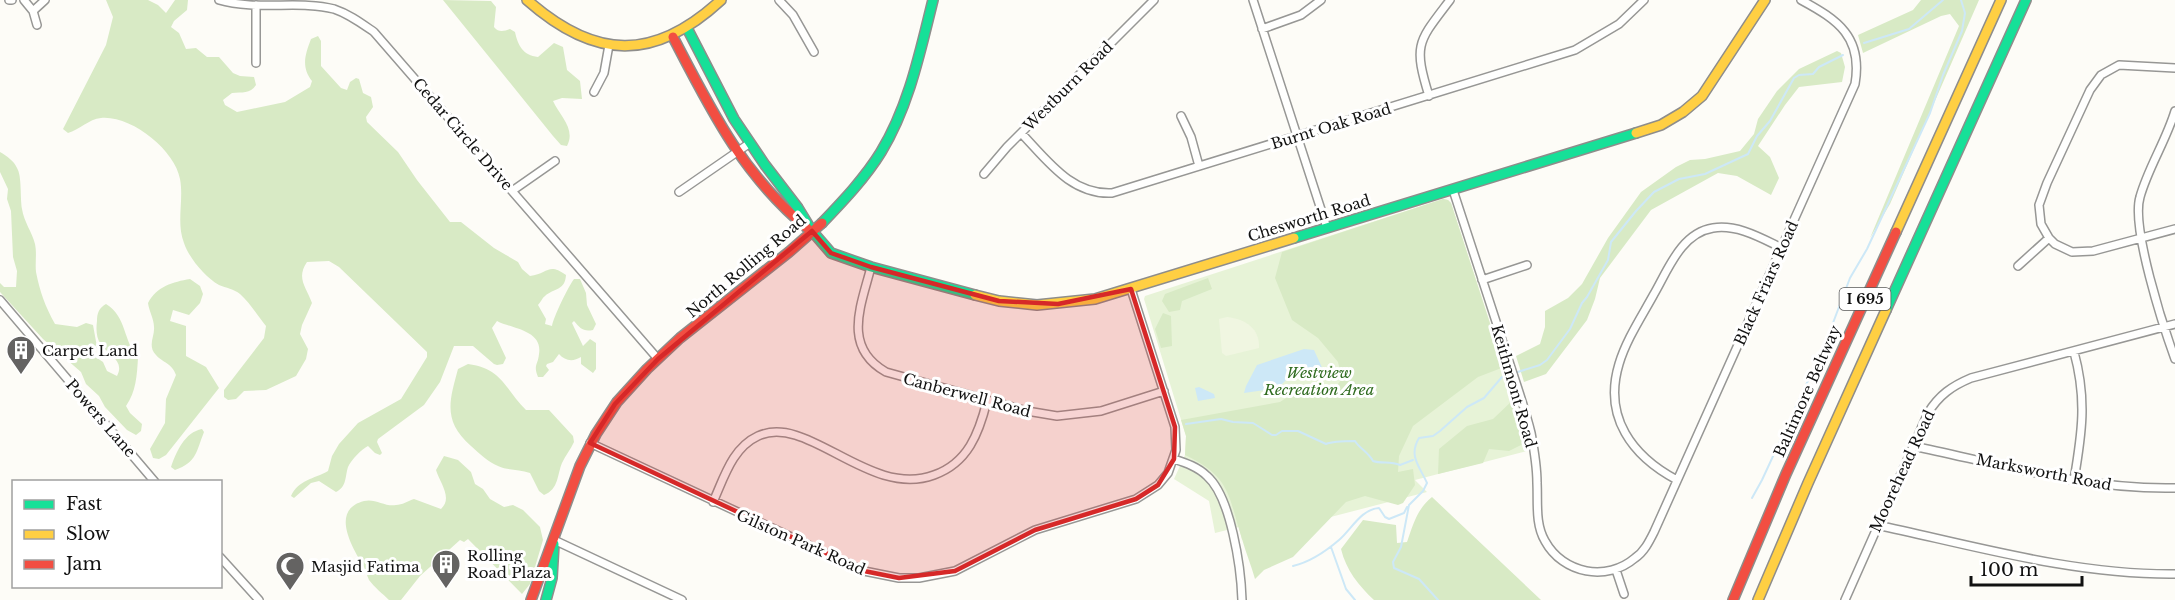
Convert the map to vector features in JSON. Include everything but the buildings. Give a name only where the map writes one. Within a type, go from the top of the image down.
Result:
[{"type":"main road","points":[[527,0],[537,11],[566,32],[579,38],[609,45],[641,45],[673,37],[688,30],[721,0]]},
{"type":"main road","name":"North Rolling Road","points":[[531,600],[554,540],[568,493],[590,443],[615,405],[658,359],[812,231],[839,206],[863,177],[893,130],[911,83],[933,0]]},
{"type":"main road","name":"Chesworth Road","points":[[688,30],[720,94],[750,143],[798,208],[812,231],[831,253],[871,267],[980,296],[1037,305],[1079,302],[1131,289],[1673,120],[1702,96],[1765,0]]},
{"type":"main road","name":"Baltimore Beltway","points":[[1733,600],[1777,495],[2001,0]]},
{"type":"main road","name":"I 695","points":[[1758,600],[1803,494],[2026,0]]},
{"type":"main road","name":"Chesworth Road","points":[[673,37],[722,129],[737,152],[774,199],[791,216],[812,231]]},
{"type":"main road","name":"North Rolling Road","points":[[546,600],[552,578],[554,540]]},
{"type":"street","points":[[24,0],[33,11],[37,25]]},
{"type":"street","points":[[33,11],[45,0]]},
{"type":"street","name":"Cedar Circle Drive","points":[[219,0],[256,5],[324,7],[347,14],[362,23],[385,44],[658,359]]},
{"type":"street","points":[[778,0],[793,15],[814,52]]},
{"type":"street","name":"Westburn Road","points":[[984,174],[1021,133],[1154,0]]},
{"type":"street","points":[[1253,0],[1327,228]]},
{"type":"street","points":[[1262,29],[1301,15],[1321,0]]},
{"type":"street","points":[[1429,96],[1420,68],[1422,40],[1450,0]]},
{"type":"street","name":"Burnt Oak Road","points":[[1021,133],[1071,183],[1092,192],[1123,190],[1575,50],[1618,24],[1644,0]]},
{"type":"street","name":"Black Friars Road","points":[[1616,570],[1643,551],[1654,532],[1851,95],[1857,73],[1855,53],[1847,34],[1842,26],[1801,0]]},
{"type":"street","points":[[256,5],[256,63]]},
{"type":"street","points":[[594,92],[604,73],[609,45]]},
{"type":"street","points":[[2175,68],[2119,65],[2109,68],[2095,81],[2042,194],[2039,214],[2041,224],[2049,238],[2063,248],[2082,253],[2175,229]]},
{"type":"street","points":[[2175,111],[2139,198],[2137,216],[2140,238],[2175,359]]},
{"type":"street","points":[[1181,116],[1191,137],[1199,166]]},
{"type":"street","points":[[679,192],[750,143]]},
{"type":"street","points":[[512,191],[555,161]]},
{"type":"street","name":"Keithmont Road","points":[[1453,190],[1531,433],[1537,480],[1538,522],[1545,542],[1558,558],[1581,570],[1605,572],[1616,570]]},
{"type":"street","points":[[1677,480],[1648,462],[1629,441],[1622,427],[1615,403],[1615,389],[1616,375],[1623,352],[1675,256],[1690,238],[1711,228],[1735,228],[1782,248]]},
{"type":"street","points":[[2018,266],[2049,238]]},
{"type":"street","points":[[1482,280],[1527,265]]},
{"type":"street","name":"Canberwell Road","points":[[871,267],[858,324],[860,344],[870,361],[896,376],[1041,414],[1073,416],[1101,411],[1164,391]]},
{"type":"street","points":[[1131,289],[1177,439],[1174,459],[1198,469],[1219,489],[1231,526],[1242,600]]},
{"type":"street","name":"Powers Lane","points":[[0,300],[153,480]]},
{"type":"street","name":"Moorehead Road","points":[[1845,600],[1877,525],[1936,400],[1956,384],[1971,378],[2175,324]]},
{"type":"street","points":[[2074,352],[2082,386],[2083,413],[2074,480]]},
{"type":"street","points":[[713,502],[731,463],[741,448],[757,436],[777,432],[801,437],[878,474],[895,479],[917,480],[934,475],[950,467],[965,453],[978,434],[987,401]]},
{"type":"street","name":"Gilston Park Road","points":[[590,443],[864,572],[899,578],[919,578],[955,571],[1035,530],[1136,499],[1158,485],[1168,473],[1174,459]]},
{"type":"street","name":"Marksworth Road","points":[[1913,446],[2074,480],[2127,487],[2175,488]]},
{"type":"street","points":[[1877,525],[2055,564],[2127,573],[2175,574]]},
{"type":"street","points":[[554,540],[682,600]]},
{"type":"street","points":[[222,559],[258,600]]},
{"type":"street","points":[[1616,570],[1624,594]]},
{"type":"highlighted area","points":[[812,231],[831,253],[871,267],[999,301],[1058,304],[1131,289],[1175,427],[1174,459],[1158,485],[1136,499],[1035,530],[955,571],[899,578],[864,571],[590,443],[615,404],[658,359]]},
{"type":"green space","points":[[106,0],[148,0],[158,5],[166,13],[175,0],[188,0],[187,10],[174,21],[171,27],[179,33],[186,49],[196,48],[207,57],[219,57],[233,73],[254,77],[256,85],[251,90],[232,93],[223,100],[225,105],[237,112],[285,102],[310,87],[312,81],[306,71],[306,56],[311,39],[318,36],[321,41],[321,66],[341,88],[347,90],[350,82],[356,78],[359,79],[363,93],[371,97],[373,107],[366,117],[367,122],[398,152],[450,222],[461,222],[494,248],[518,262],[530,276],[551,269],[566,275],[564,284],[548,293],[538,305],[546,319],[545,324],[552,326],[572,282],[574,279],[580,279],[586,293],[587,305],[596,324],[593,330],[584,330],[574,321],[572,323],[583,346],[590,339],[596,343],[596,369],[593,373],[581,364],[581,357],[569,360],[559,354],[553,362],[547,364],[549,370],[543,377],[538,377],[536,367],[539,346],[536,340],[525,332],[497,321],[492,328],[506,358],[503,364],[494,364],[473,346],[454,346],[440,382],[424,405],[378,439],[382,453],[380,455],[368,446],[363,450],[349,464],[344,484],[336,492],[319,481],[311,483],[294,498],[291,496],[302,483],[328,471],[332,456],[339,444],[358,423],[401,399],[427,357],[427,352],[339,267],[329,261],[307,262],[302,278],[312,303],[300,334],[308,349],[306,359],[296,376],[266,390],[244,391],[236,399],[228,400],[224,397],[224,390],[264,338],[266,326],[240,294],[214,282],[190,255],[184,243],[181,228],[180,179],[170,157],[150,136],[125,122],[101,118],[68,133],[63,129],[106,45],[113,17]]},
{"type":"green space","points":[[443,0],[491,1],[496,7],[494,27],[500,31],[510,29],[515,32],[522,49],[533,56],[538,57],[554,43],[563,47],[567,70],[580,81],[582,99],[562,98],[553,101],[570,134],[567,146],[561,145],[553,136]]},
{"type":"green space","points":[[1921,0],[1979,0],[1890,204],[1870,238],[1959,26],[1950,14],[1941,16],[1863,53],[1858,35],[1913,10]]},
{"type":"green space","points":[[1837,51],[1841,53],[1845,67],[1842,82],[1799,87],[1758,146],[1770,157],[1779,178],[1771,195],[1737,176],[1718,173],[1651,210],[1600,278],[1587,320],[1546,374],[1524,382],[1516,356],[1540,344],[1545,327],[1545,311],[1568,298],[1582,284],[1608,238],[1641,192],[1690,160],[1740,151],[1754,134],[1758,119],[1777,91],[1799,69]]},
{"type":"green space","points":[[0,152],[16,165],[19,172],[23,214],[35,244],[36,272],[41,292],[55,324],[77,327],[86,323],[93,325],[97,347],[91,354],[103,362],[107,371],[117,376],[118,362],[101,345],[97,336],[97,316],[106,304],[113,309],[121,322],[138,358],[134,389],[126,406],[142,424],[141,431],[136,435],[127,430],[105,407],[99,396],[86,384],[81,372],[43,339],[0,292],[0,283],[4,287],[16,287],[17,271],[13,257],[8,189],[0,172]]},
{"type":"green space","name":"Westview Recreation Area","points":[[1443,199],[1451,203],[1519,412],[1527,451],[1415,480],[1427,492],[1242,540],[1239,527],[1215,533],[1209,501],[1174,479],[1185,455],[1186,436],[1144,299],[1145,296]]},
{"type":"green space","name":"Westview Recreation Area","points":[[1443,199],[1451,203],[1504,367],[1478,377],[1413,426],[1399,456],[1398,472],[1413,469],[1415,485],[1403,503],[1398,505],[1365,496],[1346,502],[1293,557],[1264,570],[1255,579],[1226,489],[1211,471],[1185,455],[1186,436],[1181,420],[1280,402],[1295,392],[1336,387],[1342,378],[1338,362],[1318,338],[1292,320],[1275,278],[1282,252]]},
{"type":"green space","points":[[1208,278],[1212,289],[1182,301],[1180,310],[1169,312],[1162,301],[1165,294]]},
{"type":"green space","points":[[190,279],[200,286],[203,294],[200,303],[189,315],[173,310],[170,321],[186,326],[186,356],[206,367],[219,388],[166,455],[159,459],[153,458],[150,449],[165,423],[166,399],[176,375],[170,366],[153,352],[154,324],[148,303],[161,289],[172,283]]},
{"type":"green space","points":[[1163,313],[1171,316],[1172,346],[1161,348],[1155,329]]},
{"type":"green space","points":[[1227,317],[1240,320],[1250,326],[1257,335],[1259,348],[1226,356],[1222,353],[1219,319]]},
{"type":"green space","points":[[468,364],[489,370],[496,375],[526,410],[549,410],[573,436],[574,442],[562,463],[555,485],[549,492],[544,495],[539,491],[530,473],[502,468],[487,460],[462,437],[456,428],[451,410],[452,391],[458,369]]},
{"type":"green space","points":[[1514,399],[1524,435],[1523,444],[1509,451],[1489,449],[1483,463],[1438,474],[1439,449],[1467,426],[1493,419]]},
{"type":"green space","points":[[202,429],[204,432],[195,456],[188,464],[175,470],[171,467],[182,443],[191,434]]},
{"type":"green space","points":[[444,456],[458,460],[471,472],[475,484],[483,489],[490,499],[504,507],[513,505],[523,510],[540,527],[543,540],[530,584],[522,594],[468,539],[464,542],[460,540],[420,576],[401,600],[389,600],[369,580],[350,541],[346,521],[348,513],[353,506],[368,500],[392,505],[414,499],[441,509],[446,495],[436,470]]},
{"type":"green space","points":[[1432,497],[1541,600],[1374,600],[1354,577],[1341,549],[1363,520],[1396,525],[1397,543],[1407,542],[1419,512]]},
{"type":"water","points":[[1304,349],[1314,350],[1325,374],[1290,376],[1278,388],[1244,393],[1257,365]]},
{"type":"water","points":[[1199,387],[1214,394],[1215,398],[1198,401],[1195,388]]},
{"type":"waterway","points":[[1864,43],[1909,29],[1943,0]]},
{"type":"waterway","points":[[1752,498],[1825,344],[1850,278],[1867,249],[1930,113],[1962,31],[1965,13],[1961,0]]},
{"type":"waterway","points":[[1438,600],[1419,579],[1394,568],[1393,562],[1401,547],[1409,505],[1423,491],[1427,483],[1415,456],[1419,438],[1433,436],[1440,431],[1467,407],[1484,398],[1502,377],[1540,365],[1547,360],[1570,329],[1582,303],[1608,260],[1611,242],[1654,192],[1679,179],[1705,174],[1748,154],[1794,78],[1799,75],[1813,74],[1819,67],[1843,55]]},
{"type":"waterway","points":[[1186,424],[1221,419],[1253,423],[1272,435],[1282,431],[1298,431],[1326,444],[1355,441],[1376,462],[1400,465],[1413,460]]},
{"type":"waterway","points":[[1293,566],[1328,549],[1367,512],[1379,508],[1389,519],[1404,513],[1407,507]]},
{"type":"waterway","points":[[1331,547],[1346,589],[1355,600]]},
{"type":"traffic: fast","points":[[822,223],[868,171],[891,134],[913,78],[933,0]]},
{"type":"traffic: fast","points":[[1886,310],[2026,0]]},
{"type":"traffic: fast","points":[[688,30],[734,119],[812,231],[831,253],[871,267],[975,295]]},
{"type":"traffic: fast","points":[[1294,238],[1636,133]]},
{"type":"traffic: fast","points":[[546,600],[552,578],[554,544]]},
{"type":"traffic: slow","points":[[527,0],[552,20],[577,34],[601,43],[624,46],[648,43],[672,35],[721,0]]},
{"type":"traffic: slow","points":[[1636,133],[1661,125],[1683,112],[1702,96],[1765,0]]},
{"type":"traffic: slow","points":[[1896,232],[2001,0]]},
{"type":"traffic: slow","points":[[975,295],[999,301],[1037,305],[1095,299],[1294,238]]},
{"type":"traffic: slow","points":[[1758,600],[1886,310]]},
{"type":"traffic: jam","points":[[673,37],[715,115],[746,163],[764,186],[807,228]]},
{"type":"traffic: jam","points":[[531,600],[580,466],[596,434],[617,402],[680,338],[822,223]]},
{"type":"traffic: jam","points":[[1733,600],[1786,474],[1896,232]]},
{"type":"place","name":"Carpet Land","points":[[21,376]]},
{"type":"place","name":"Rolling Road Plaza","points":[[446,590]]},
{"type":"place","name":"Masjid Fatima","points":[[290,592]]}]
